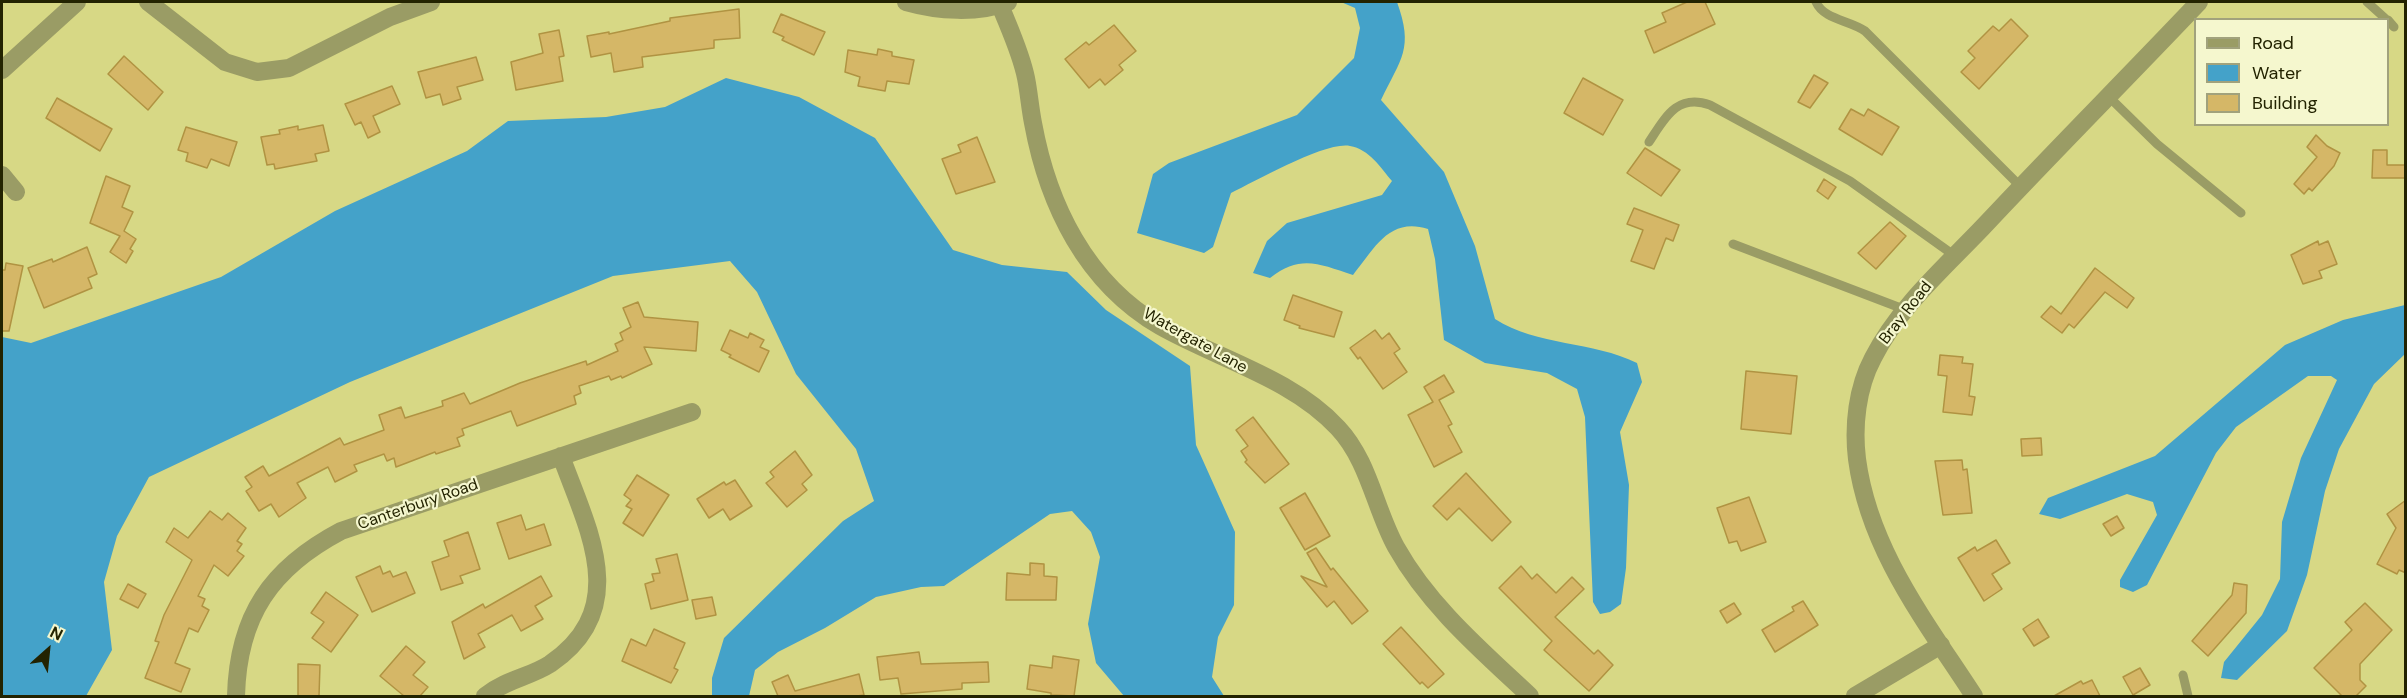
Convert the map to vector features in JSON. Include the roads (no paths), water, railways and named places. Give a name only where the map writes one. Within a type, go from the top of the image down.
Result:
[{"type":"street","points":[[2,70],[77,2]]},
{"type":"street","points":[[148,2],[225,62],[257,72],[289,68],[390,17],[431,2]]},
{"type":"street","name":"Watergate Lane","points":[[906,2],[966,10],[1004,3],[1026,76],[1033,125],[1048,184],[1061,217],[1089,263],[1131,305],[1159,325],[1286,389],[1323,413],[1353,448],[1390,534],[1415,577],[1477,647],[1530,696]]},
{"type":"street","name":"Bray Road","points":[[1974,696],[1908,597],[1885,552],[1865,498],[1857,460],[1855,433],[1862,385],[1883,341],[1906,310],[2199,2]]},
{"type":"street","points":[[2,175],[16,192]]},
{"type":"street","name":"Canterbury Road","points":[[236,696],[242,646],[259,604],[275,580],[306,551],[341,531],[692,412]]},
{"type":"street","points":[[485,696],[513,678],[547,666],[571,649],[592,615],[598,593],[598,570],[591,537],[561,456]]},
{"type":"street","points":[[1855,696],[1941,645]]},
{"type":"lane","points":[[1816,2],[1823,12],[1847,20],[1864,31],[2021,187]]},
{"type":"lane","points":[[2367,2],[2385,18]]},
{"type":"lane","points":[[2108,96],[2157,144],[2241,213]]},
{"type":"lane","points":[[1649,142],[1670,110],[1678,105],[1689,101],[1710,105],[1850,181],[1890,207],[1955,256]]},
{"type":"lane","points":[[1733,244],[1906,310]]},
{"type":"lane","points":[[2183,675],[2188,696]]},
{"type":"water","points":[[1341,2],[1397,2],[1402,18],[1405,43],[1399,63],[1381,100],[1444,172],[1475,246],[1495,319],[1529,334],[1602,351],[1637,363],[1642,382],[1620,432],[1629,485],[1626,568],[1621,604],[1610,612],[1600,614],[1593,602],[1585,417],[1577,389],[1547,373],[1485,363],[1444,340],[1435,259],[1428,229],[1414,226],[1393,231],[1376,245],[1353,275],[1310,263],[1291,266],[1270,278],[1253,273],[1267,241],[1287,223],[1382,195],[1392,181],[1369,155],[1357,148],[1339,146],[1291,163],[1231,193],[1213,247],[1204,253],[1137,233],[1153,174],[1169,163],[1297,115],[1354,58],[1360,28],[1355,8]]},
{"type":"water","points":[[726,78],[799,97],[875,138],[953,250],[1002,265],[1067,272],[1106,310],[1190,366],[1196,445],[1235,532],[1234,605],[1218,637],[1212,677],[1224,696],[1124,696],[1096,663],[1088,624],[1100,557],[1091,532],[1072,511],[1050,514],[944,586],[921,587],[876,597],[825,628],[778,652],[755,670],[749,696],[712,696],[712,678],[724,638],[843,521],[874,501],[856,449],[796,374],[757,292],[730,261],[613,276],[350,382],[149,477],[117,536],[104,582],[112,650],[86,696],[2,696],[2,337],[31,343],[221,277],[335,211],[467,151],[508,121],[606,117],[665,107]]},
{"type":"water","points":[[2405,305],[2405,354],[2374,384],[2339,449],[2325,491],[2307,575],[2287,631],[2237,680],[2221,678],[2224,662],[2262,615],[2280,579],[2282,522],[2301,458],[2337,380],[2331,376],[2308,376],[2236,427],[2216,453],[2147,585],[2133,592],[2120,587],[2120,580],[2157,515],[2153,502],[2127,494],[2060,519],[2039,514],[2048,498],[2155,456],[2285,345],[2343,320]]}]
